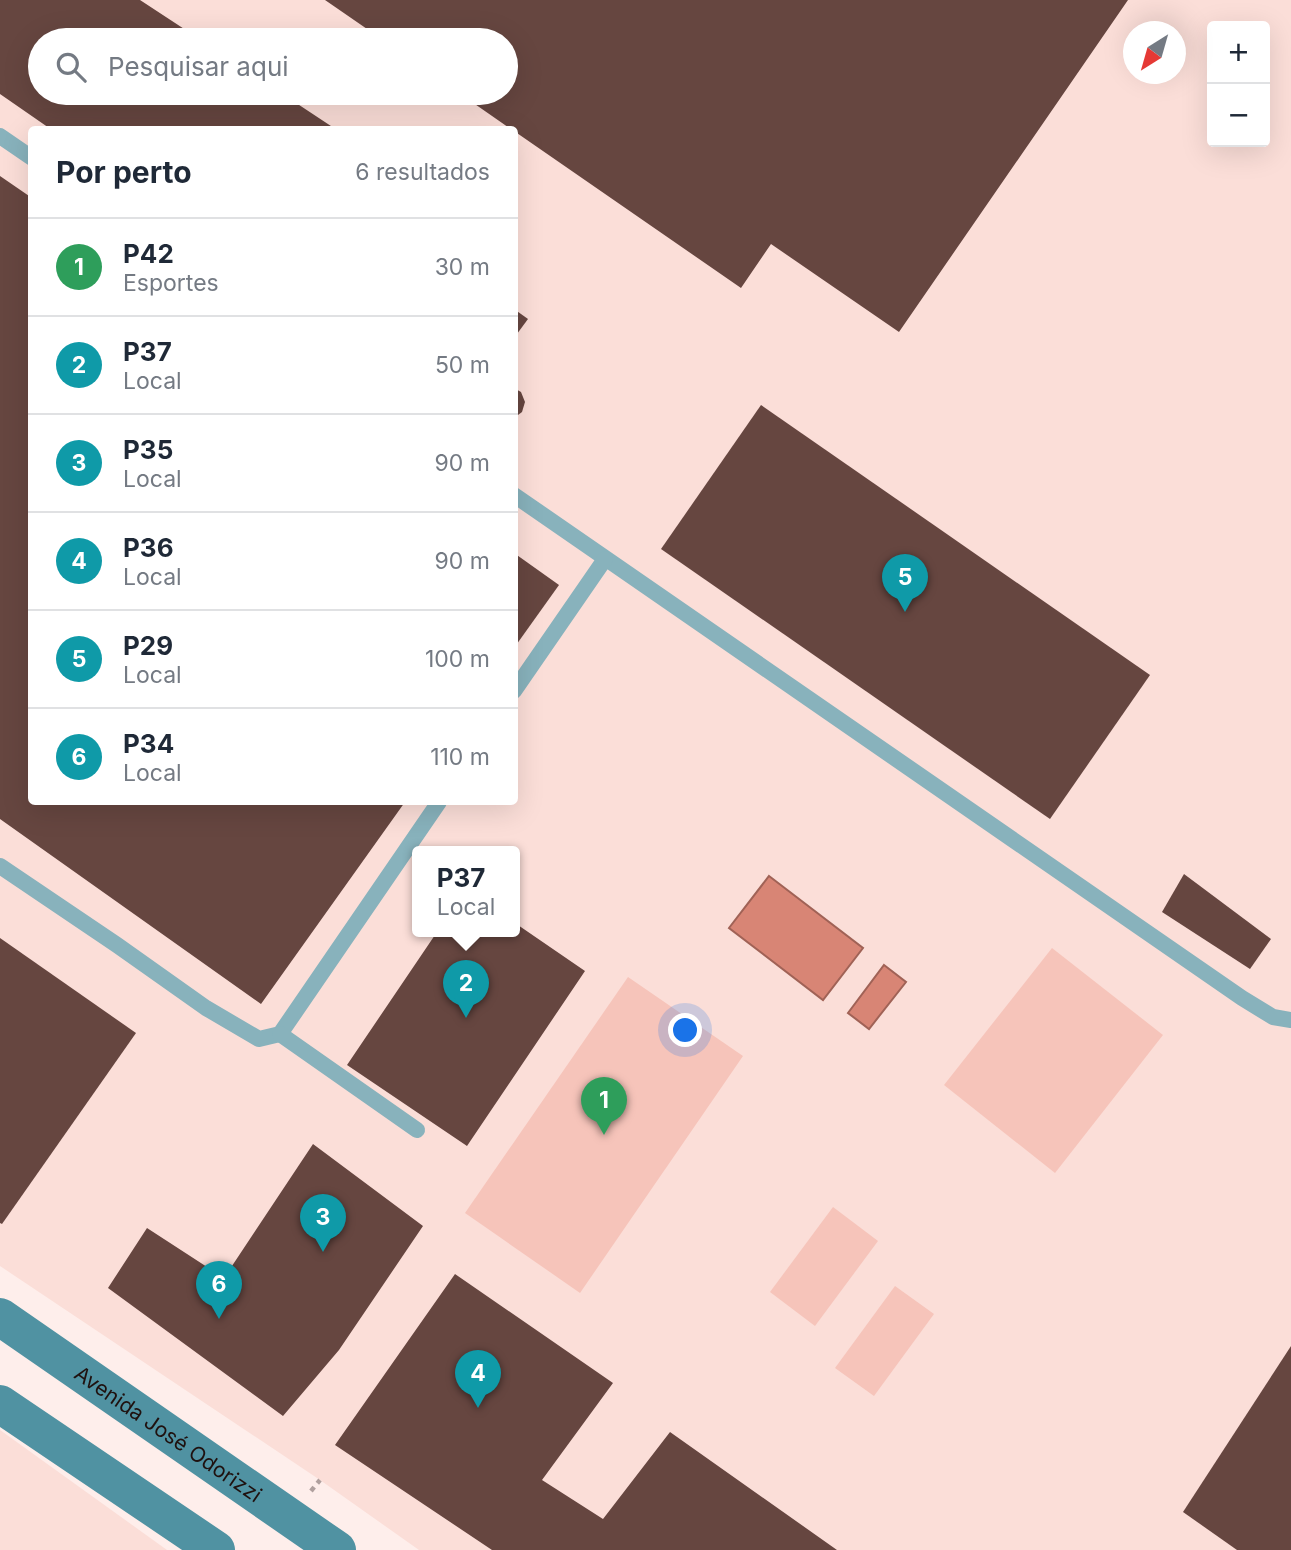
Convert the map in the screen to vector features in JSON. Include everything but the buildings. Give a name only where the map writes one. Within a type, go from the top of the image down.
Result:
[{"type":"main road","name":"Avenida José Odorizzi","points":[[0,1317],[337,1550]]},
{"type":"main road","points":[[0,1404],[216,1550]]},
{"type":"lane","points":[[0,136],[28,155]]},
{"type":"lane","points":[[518,498],[1242,998],[1273,1017],[1291,1020]]},
{"type":"lane","points":[[518,685],[605,559]]},
{"type":"lane","points":[[0,866],[206,1008],[259,1039],[280,1034],[437,805]]},
{"type":"lane","points":[[280,1034],[417,1130]]},
{"type":"shaded area","points":[[0,0],[1291,0],[1291,1550],[419,1550],[320,1480],[0,1266]]},
{"type":"shaded area","points":[[769,876],[863,948],[823,1000],[729,928]]},
{"type":"shaded area","points":[[1052,948],[1163,1035],[1055,1173],[944,1085]]},
{"type":"shaded area","points":[[884,965],[906,982],[869,1029],[848,1013]]},
{"type":"shaded area","points":[[628,977],[743,1056],[580,1293],[465,1213]]},
{"type":"shaded area","points":[[833,1207],[878,1241],[815,1326],[770,1292]]},
{"type":"shaded area","points":[[895,1286],[934,1314],[874,1396],[835,1368]]},
{"type":"shaded area","points":[[0,1430],[167,1550],[0,1550]]},
{"type":"place","name":"P29","points":[[905,612]]},
{"type":"place","name":"P37","points":[[466,1018]]},
{"type":"place","name":"P42","points":[[604,1135]]},
{"type":"place","name":"P35","points":[[323,1252]]},
{"type":"place","name":"P34","points":[[219,1319]]},
{"type":"place","name":"P36","points":[[478,1408]]}]
